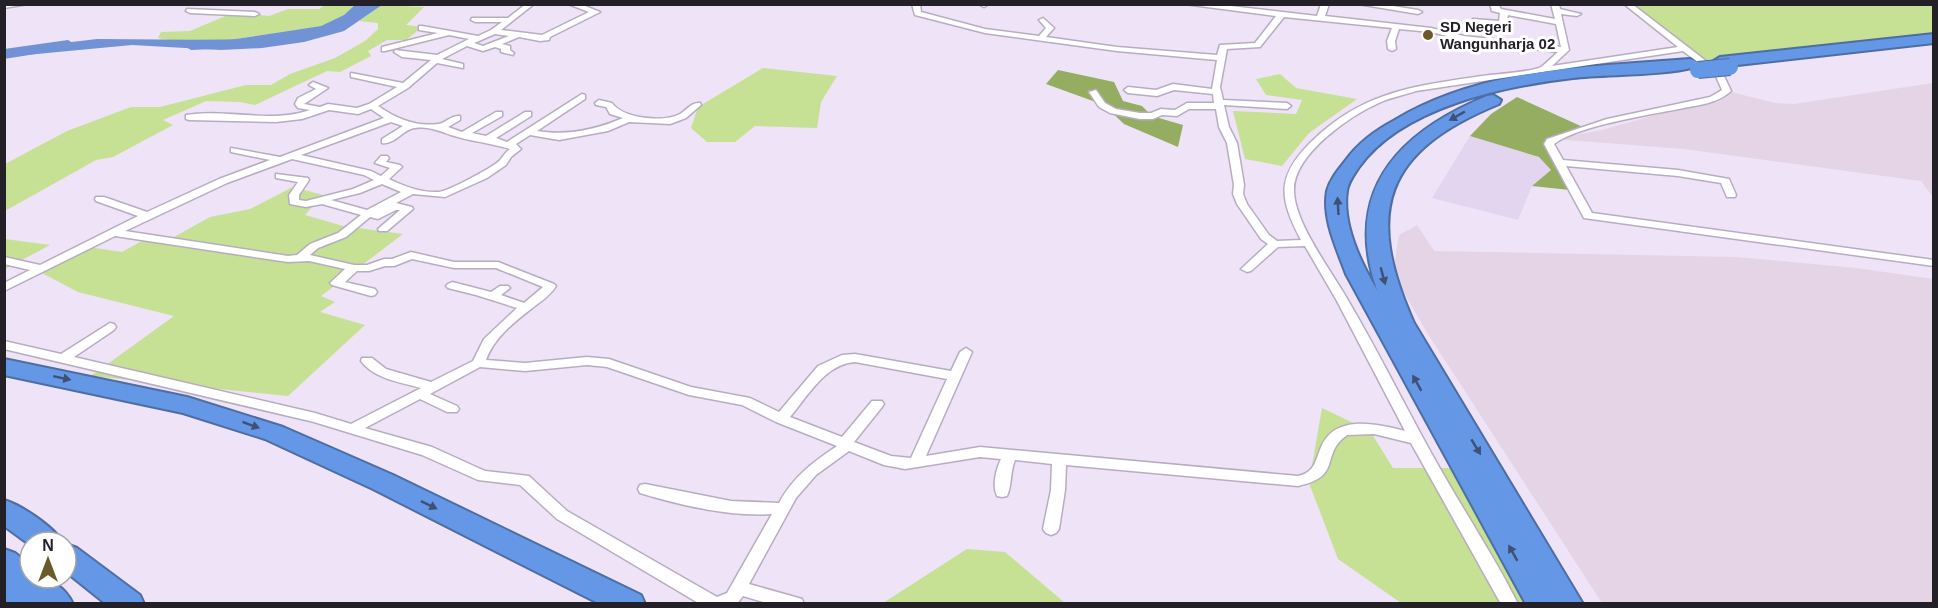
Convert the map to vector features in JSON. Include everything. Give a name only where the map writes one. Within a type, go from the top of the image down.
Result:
[{"type":"highway","points":[[1568,603],[1402,323],[1385,284],[1378,257],[1377,212],[1383,189],[1411,148],[1433,130],[1479,105],[1547,86],[1706,64],[1934,38]]},
{"type":"highway","points":[[1542,603],[1357,274],[1343,237],[1337,211],[1337,188],[1354,161],[1366,147],[1404,120],[1434,105],[1477,91],[1522,82],[1934,45]]},
{"type":"highway","points":[[4,367],[187,405],[274,434],[383,482],[630,603]]},
{"type":"highway","points":[[4,510],[31,530]]},
{"type":"highway","points":[[4,526],[18,536]]},
{"type":"highway","points":[[4,561],[58,603]]},
{"type":"highway","points":[[78,565],[129,603]]},
{"type":"highway","points":[[78,580],[110,603]]},
{"type":"highway","points":[[4,582],[31,603]]},
{"type":"street","points":[[4,6],[25,4]]},
{"type":"street","points":[[203,4],[190,10],[255,14]]},
{"type":"street","points":[[189,117],[276,119],[302,116],[328,107],[358,111],[372,106],[405,86],[436,59],[494,32],[531,4]]},
{"type":"street","points":[[540,39],[596,12],[571,4]]},
{"type":"street","points":[[916,4],[918,13],[985,31],[1220,58]]},
{"type":"street","points":[[1186,4],[1246,8],[1281,15],[1419,29],[1473,39],[1565,50]]},
{"type":"street","points":[[1320,19],[1325,4]]},
{"type":"street","points":[[1361,4],[1419,8],[1416,18],[1419,29]]},
{"type":"street","points":[[1494,4],[1495,9],[1504,12],[1558,22]]},
{"type":"street","points":[[1627,4],[1706,64],[1727,91],[1713,99],[1607,121],[1570,132],[1550,141],[1549,144],[1588,216],[1934,263]]},
{"type":"street","points":[[1540,70],[1565,50],[1565,38],[1558,22],[1556,8],[1577,14]]},
{"type":"street","points":[[1476,30],[1476,21],[1503,24],[1504,12]]},
{"type":"street","points":[[1222,34],[1222,41],[1228,45],[1248,47],[1257,45],[1281,15]]},
{"type":"street","points":[[475,20],[508,20]]},
{"type":"street","points":[[1041,38],[1050,28],[1043,20]]},
{"type":"street","points":[[494,32],[540,39],[557,37],[570,29],[566,27]]},
{"type":"street","points":[[1392,49],[1391,41],[1396,27]]},
{"type":"street","points":[[422,28],[479,39]]},
{"type":"street","points":[[468,43],[480,52],[517,34],[536,30],[549,34]]},
{"type":"street","points":[[385,49],[448,33]]},
{"type":"street","points":[[496,45],[507,48],[504,50],[510,52]]},
{"type":"street","points":[[1228,45],[1223,47],[1220,58],[1218,99],[1233,150],[1239,185],[1238,194],[1242,204],[1265,237],[1275,244],[1309,243]]},
{"type":"street","points":[[398,52],[402,55],[436,59],[460,66]]},
{"type":"street","points":[[1554,61],[1570,66]]},
{"type":"street","points":[[1510,603],[1416,439],[1342,299],[1309,243],[1292,208],[1288,190],[1290,179],[1295,168],[1317,141],[1352,115],[1371,103],[1415,89],[1570,66],[1706,64]]},
{"type":"street","points":[[354,75],[405,86]]},
{"type":"street","points":[[314,85],[324,88],[301,100],[299,104],[319,109]]},
{"type":"street","points":[[1128,90],[1157,93],[1174,87],[1218,99],[1287,106]]},
{"type":"street","points":[[1093,92],[1102,105],[1113,111],[1140,116],[1153,116],[1161,112],[1177,113],[1187,106],[1218,99],[1244,97]]},
{"type":"street","points":[[509,145],[582,97]]},
{"type":"street","points":[[599,102],[609,105],[613,112],[626,116],[628,119]]},
{"type":"street","points":[[529,132],[554,137],[567,136],[605,129],[628,119],[670,121],[683,116],[697,105]]},
{"type":"street","points":[[291,156],[362,172],[411,191],[441,195],[503,163],[507,155],[516,149],[509,145],[463,135],[441,127],[411,125],[391,119],[372,106]]},
{"type":"street","points":[[463,135],[499,114]]},
{"type":"street","points":[[488,139],[528,114]]},
{"type":"street","points":[[441,127],[457,118]]},
{"type":"street","points":[[4,288],[113,232],[223,181],[391,119]]},
{"type":"street","points":[[385,141],[411,125]]},
{"type":"street","points":[[234,150],[279,160]]},
{"type":"street","points":[[316,162],[285,177],[304,180],[294,195],[294,202],[306,204],[361,190],[381,180],[397,167],[380,163],[384,158]]},
{"type":"street","points":[[1560,163],[1678,173],[1725,181],[1731,195]]},
{"type":"street","points":[[301,257],[314,246],[342,235],[369,213],[411,191]]},
{"type":"street","points":[[100,199],[148,216]]},
{"type":"street","points":[[322,201],[378,216],[394,206],[408,210],[383,229]]},
{"type":"street","points":[[113,232],[288,259],[301,257],[354,268],[369,268],[384,262],[394,263],[411,255],[454,266],[498,265],[550,286],[547,291],[505,324],[483,351],[478,363]]},
{"type":"street","points":[[1247,269],[1275,244]]},
{"type":"street","points":[[4,260],[41,268]]},
{"type":"street","points":[[354,268],[336,283],[371,292]]},
{"type":"street","points":[[452,286],[525,307]]},
{"type":"street","points":[[491,297],[504,288]]},
{"type":"street","points":[[63,359],[110,327]]},
{"type":"street","points":[[4,345],[315,418],[427,451],[483,476],[524,480],[562,515],[714,603],[733,598],[791,494],[811,471],[847,444],[877,404]]},
{"type":"street","points":[[916,462],[966,352]]},
{"type":"street","points":[[781,418],[823,369],[842,359],[855,358],[956,376]]},
{"type":"street","points":[[367,361],[381,372],[434,387]]},
{"type":"street","points":[[352,429],[478,363],[525,367],[599,361],[624,367],[689,391],[745,401],[781,418],[889,461],[905,464],[980,452],[1298,481],[1307,480],[1319,472],[1331,442],[1342,432],[1372,429],[1416,439]]},
{"type":"street","points":[[420,394],[452,409]]},
{"type":"street","points":[[1002,492],[1004,469],[1010,455]]},
{"type":"street","points":[[1051,529],[1058,490],[1059,460]]},
{"type":"street","points":[[645,489],[725,506],[766,510],[783,508]]},
{"type":"street","points":[[739,588],[796,603]]},
{"type":"shaded area","points":[[1933,83],[1933,197],[1921,181],[1684,149],[1554,139],[1602,130],[1713,99],[1727,91],[1775,103],[1794,104]]},
{"type":"shaded area","points":[[1470,136],[1539,157],[1551,170],[1532,186],[1518,220],[1432,198]]},
{"type":"shaded area","points":[[1417,225],[1434,251],[1736,257],[1856,268],[1933,279],[1933,603],[1602,603],[1426,331],[1393,273],[1399,235]]},
{"type":"green space","points":[[325,5],[356,5],[344,15],[321,26],[229,40],[176,41],[158,38],[161,32],[190,31],[235,12],[269,16],[288,9],[319,9]]},
{"type":"green space","points":[[382,5],[424,7],[406,25],[422,27],[406,40],[387,40],[368,51],[371,56],[340,72],[327,71],[255,105],[206,101],[163,120],[173,125],[113,157],[96,160],[5,211],[5,164],[67,131],[131,107],[160,107],[246,85],[271,85],[290,74],[335,58],[365,41],[378,29],[378,23],[359,21]]},
{"type":"green space","points":[[1627,5],[1933,5],[1933,38],[1704,63]]},
{"type":"green space","points":[[763,68],[837,76],[821,102],[817,128],[755,126],[735,142],[707,142],[691,128],[698,107]]},
{"type":"green space","points":[[1058,70],[1114,82],[1123,101],[1142,106],[1152,116],[1183,125],[1178,147],[1124,124],[1104,105],[1046,84]]},
{"type":"green space","points":[[1280,74],[1296,88],[1357,99],[1309,133],[1282,166],[1245,159],[1233,111],[1296,114],[1302,100],[1266,95],[1256,79]]},
{"type":"green space","points":[[1517,97],[1585,128],[1550,141],[1570,190],[1532,186],[1551,170],[1539,157],[1470,136],[1491,114]]},
{"type":"green space","points":[[293,187],[323,195],[305,215],[343,226],[403,234],[321,296],[335,302],[320,312],[365,325],[288,396],[91,376],[174,316],[78,292],[40,272],[88,247],[122,252],[149,237],[174,237],[210,217],[250,209]]},
{"type":"green space","points":[[5,239],[50,245],[5,269]]},
{"type":"green space","points":[[1322,408],[1370,431],[1393,468],[1454,468],[1529,603],[1401,603],[1338,559],[1309,483]]},
{"type":"green space","points":[[967,549],[1005,552],[1065,603],[883,603]]},
{"type":"water","points":[[355,5],[382,5],[344,31],[304,42],[262,48],[221,50],[132,45],[5,57],[5,50],[97,39],[229,40],[321,26],[344,15]]},
{"type":"waterway","points":[[191,45],[263,43],[289,38]]},
{"type":"waterway","points":[[4,54],[68,45]]},
{"type":"place","name":"SD Negeri Wangunharja 02","points":[[1428,35]]}]
